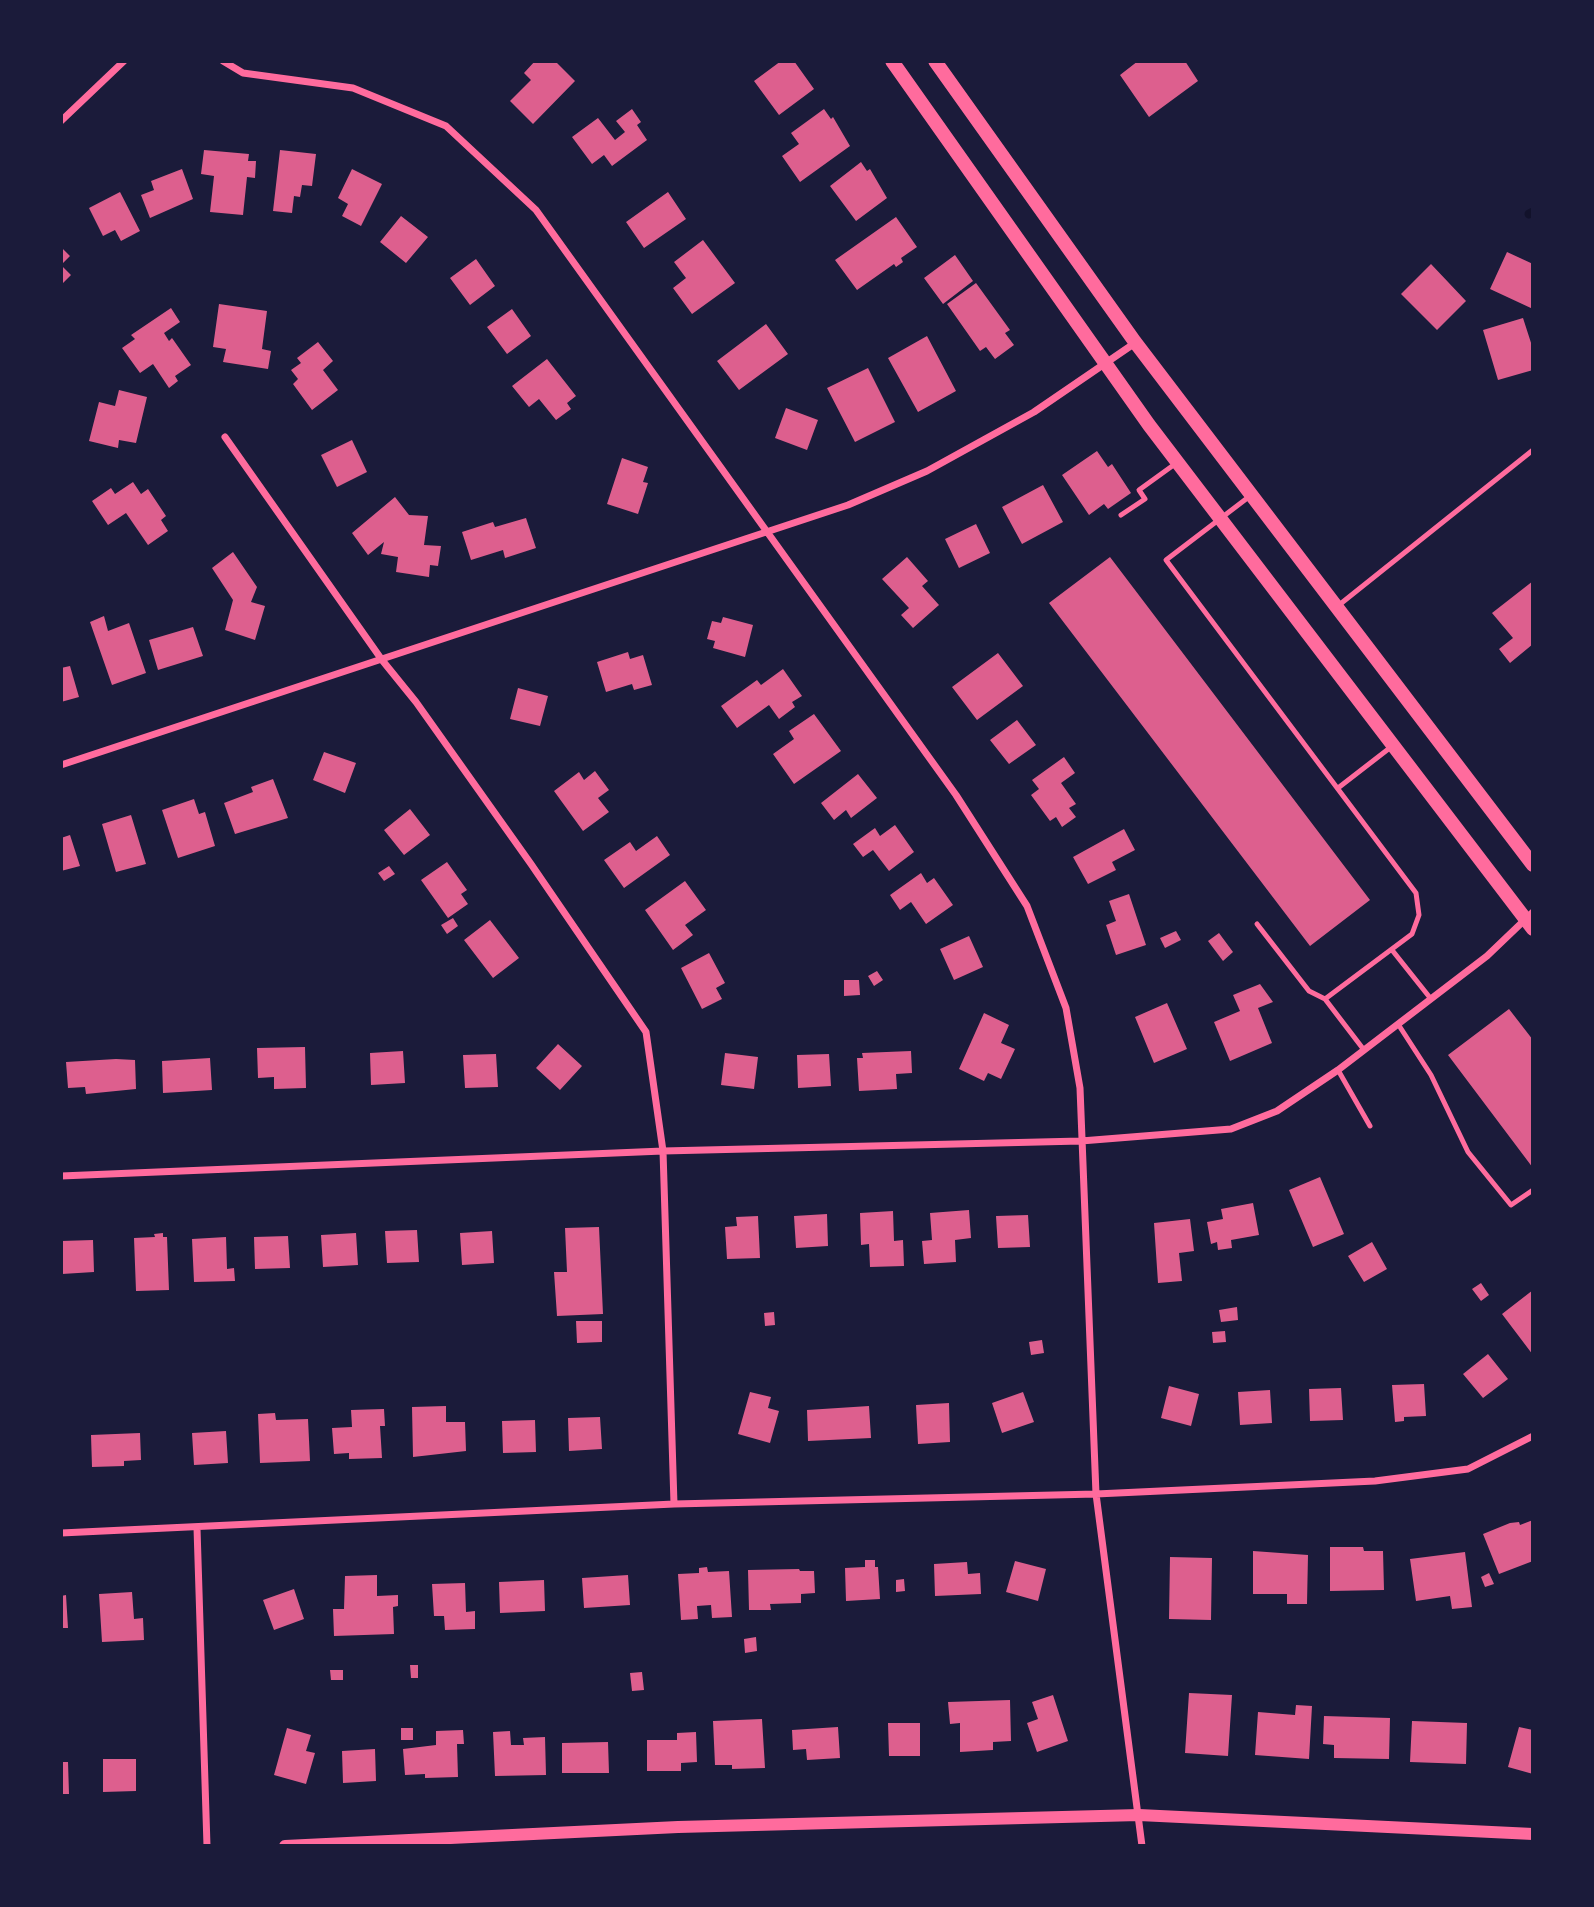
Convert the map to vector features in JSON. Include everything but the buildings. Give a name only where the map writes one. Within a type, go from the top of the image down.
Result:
[{"type":"main road","points":[[892,61],[1104,363],[1177,462],[1392,746],[1530,920]]},
{"type":"main road","points":[[934,61],[1135,342],[1533,866]]},
{"type":"street","points":[[61,121],[124,61]]},
{"type":"street","points":[[223,61],[243,73],[353,88],[446,126],[536,210],[984,836],[1027,906],[1058,980],[1073,1037],[1080,1088],[1096,1494],[1142,1846]]},
{"type":"street","points":[[61,765],[848,505],[927,471],[1034,412],[1135,342]]},
{"type":"street","points":[[225,436],[382,660],[416,702],[646,1032],[663,1151],[674,1504]]},
{"type":"street","points":[[61,1176],[663,1151],[1081,1140],[1231,1129],[1278,1111],[1338,1070],[1530,920]]},
{"type":"street","points":[[61,1533],[674,1504],[1096,1494],[1402,1478],[1468,1469],[1533,1436]]},
{"type":"street","points":[[197,1528],[207,1846]]},
{"type":"street","points":[[285,1846],[678,1827],[1139,1815],[1533,1834]]},
{"type":"lane","points":[[1336,607],[1533,450]]},
{"type":"lane","points":[[1121,515],[1145,499],[1139,490],[1177,462]]},
{"type":"lane","points":[[1251,495],[1166,560],[1416,892],[1419,915],[1412,934],[1325,999]]},
{"type":"lane","points":[[1338,788],[1392,746]]},
{"type":"lane","points":[[1257,925],[1309,991],[1325,999],[1364,1050]]},
{"type":"lane","points":[[1392,950],[1432,999]]},
{"type":"lane","points":[[1398,1024],[1431,1075],[1468,1152],[1511,1205],[1533,1190]]},
{"type":"lane","points":[[1338,1070],[1370,1126]]},
{"type":"waterway","points":[[1529,214],[1533,212]]}]
